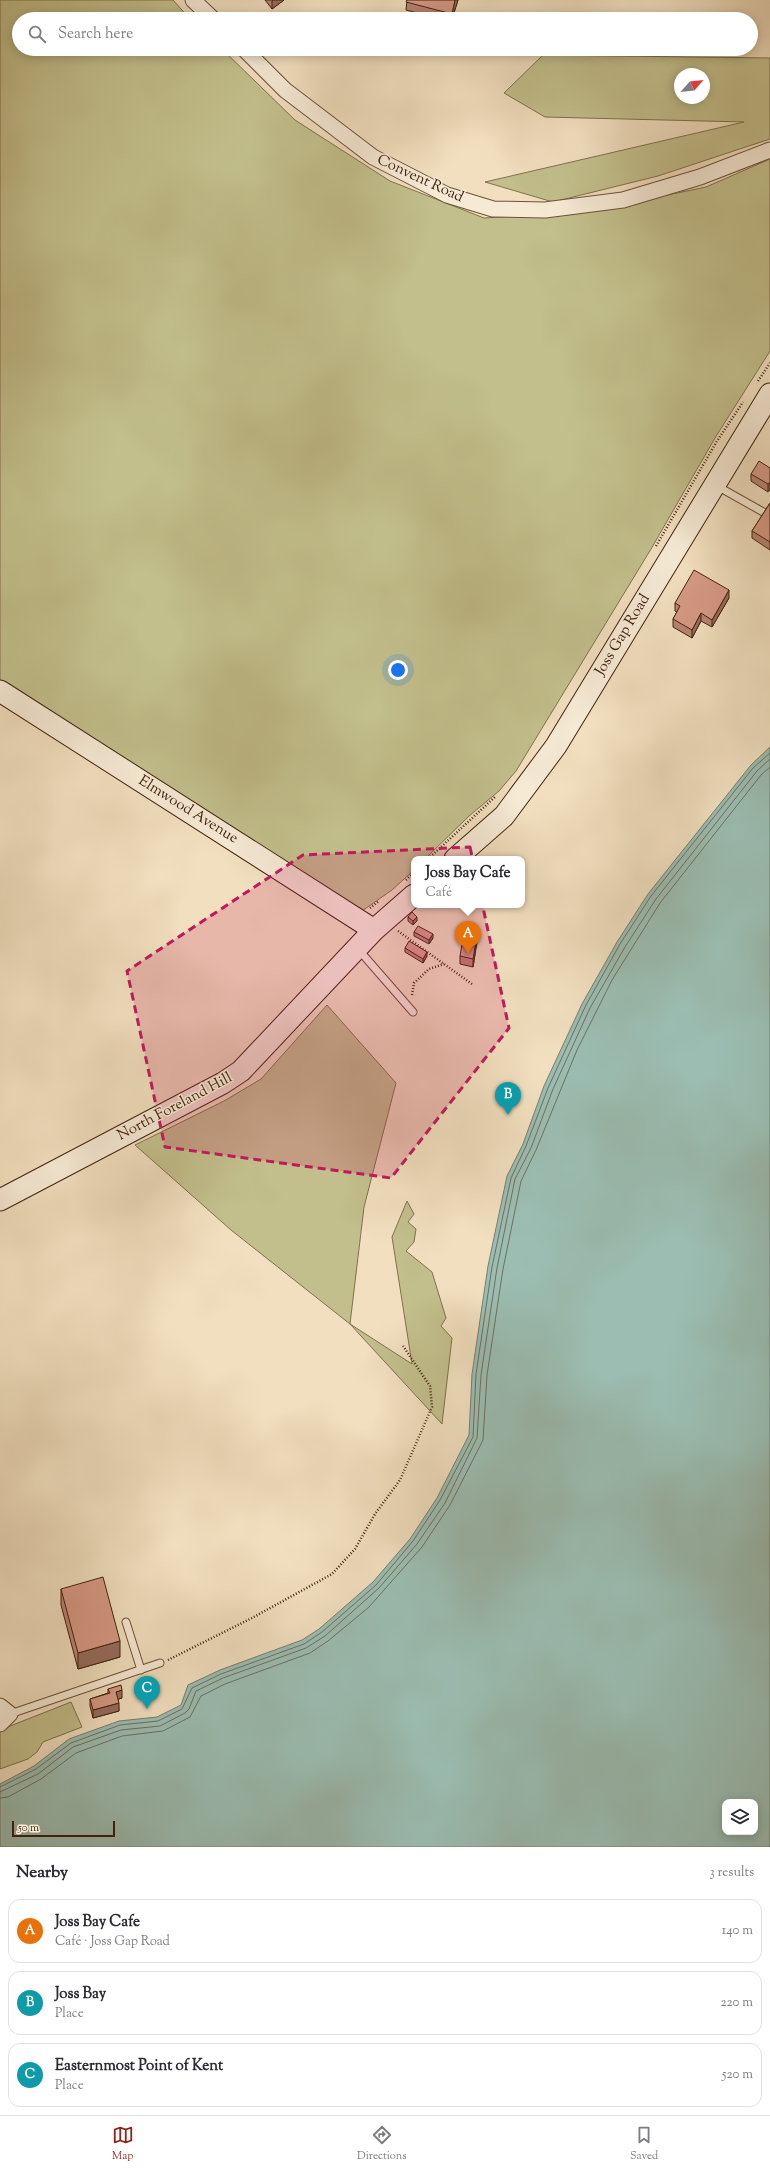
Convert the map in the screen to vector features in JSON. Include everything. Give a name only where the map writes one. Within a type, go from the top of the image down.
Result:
[{"type":"main road","name":"Joss Gap Road","points":[[458,856],[504,816],[556,746],[715,484],[763,388]]},
{"type":"main road","name":"Elmwood Avenue","points":[[0,692],[379,925]]},
{"type":"main road","points":[[379,925],[411,897]]},
{"type":"main road","name":"North Foreland Hill","points":[[0,1200],[223,1083],[241,1071],[379,925]]},
{"type":"street","points":[[193,0],[206,12]]},
{"type":"street","name":"Convent Road","points":[[251,56],[285,90],[373,157],[447,194],[493,209],[545,210],[622,200],[700,177],[770,150]]},
{"type":"lane","points":[[715,484],[765,512]]},
{"type":"lane","points":[[356,948],[413,1012]]},
{"type":"lane","points":[[126,1622],[141,1670]]},
{"type":"lane","points":[[3,1714],[160,1663]]},
{"type":"path","points":[[763,388],[770,363]]},
{"type":"path","points":[[653,551],[717,441],[748,396]]},
{"type":"path","points":[[431,856],[497,796]]},
{"type":"path","points":[[379,925],[444,964],[472,984]]},
{"type":"path","points":[[414,983],[428,969],[444,964]]},
{"type":"path","points":[[160,1663],[252,1618],[332,1574],[355,1549],[375,1514],[400,1480],[432,1407],[430,1386],[403,1346]]},
{"type":"highlighted area","points":[[470,847],[509,1028],[391,1178],[165,1147],[127,971],[303,855]]},
{"type":"shaded area","points":[[0,0],[173,0],[184,12],[12,12],[12,56],[229,56],[295,120],[390,181],[484,218],[547,214],[624,204],[706,187],[770,159],[770,351],[715,438],[651,549],[516,771],[499,791],[469,816],[428,856],[411,856],[411,873],[392,890],[362,911],[0,681]]},
{"type":"shaded area","points":[[542,56],[770,58],[770,139],[658,176],[553,202],[485,182],[744,122],[545,117],[504,93]]},
{"type":"shaded area","points":[[327,1005],[396,1083],[364,1207],[350,1324],[231,1230],[135,1145],[224,1101],[261,1079]]},
{"type":"shaded area","points":[[407,1201],[414,1214],[408,1222],[416,1229],[414,1242],[406,1251],[432,1272],[446,1318],[441,1326],[452,1338],[442,1424],[350,1324],[412,1364],[392,1237]]},
{"type":"shaded area","points":[[71,1702],[82,1727],[43,1742],[37,1752],[28,1759],[0,1769],[0,1730]]},
{"type":"water","points":[[770,747],[770,1847],[0,1847],[0,1784],[34,1766],[69,1739],[119,1721],[157,1717],[181,1705],[188,1685],[220,1670],[302,1640],[319,1629],[373,1582],[410,1539],[437,1498],[469,1435],[472,1374],[488,1266],[507,1176],[523,1144],[544,1086],[582,1004],[617,942],[648,894],[751,765]]},
{"type":"building","points":[[407,0],[455,0],[452,12],[444,12],[406,2]]},
{"type":"building","points":[[759,461],[770,468],[770,482],[768,484],[751,474]]},
{"type":"building","points":[[770,503],[770,542],[752,531]]},
{"type":"building","points":[[694,570],[729,590],[712,620],[701,613],[692,630],[673,619],[680,606],[675,603]]},
{"type":"building","points":[[412,912],[417,917],[413,921],[408,917]]},
{"type":"building","points":[[418,926],[433,934],[429,940],[414,932]]},
{"type":"building","points":[[464,932],[477,935],[473,959],[460,956]]},
{"type":"building","points":[[409,941],[427,952],[423,959],[405,948]]},
{"type":"building","points":[[103,1577],[120,1641],[78,1653],[61,1589]]},
{"type":"building","points":[[121,1685],[122,1690],[116,1692],[119,1703],[93,1710],[90,1699],[110,1693],[108,1689]]},
{"type":"place","name":"Joss Bay Cafe","points":[[468,954]]},
{"type":"place","name":"Joss Bay","points":[[508,1115]]},
{"type":"place","name":"Easternmost Point of Kent","points":[[147,1709]]}]
